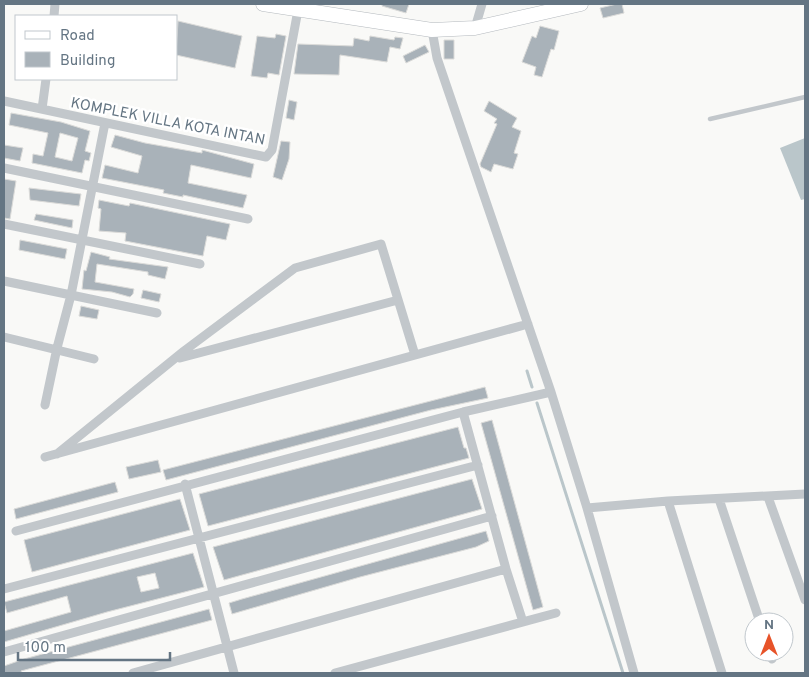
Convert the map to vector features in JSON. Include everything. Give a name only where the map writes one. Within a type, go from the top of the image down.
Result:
[{"type":"main road","points":[[263,4],[432,30],[475,28],[581,4]]},
{"type":"street","points":[[475,28],[482,4]]},
{"type":"street","name":"KOMPLEK VILLA KOTA INTAN","points":[[4,101],[266,157],[272,150],[298,10]]},
{"type":"street","points":[[432,30],[437,58],[551,392],[588,508],[634,673]]},
{"type":"street","points":[[42,110],[46,80]]},
{"type":"street","points":[[45,405],[56,350],[71,295],[104,123]]},
{"type":"street","points":[[4,168],[248,219]]},
{"type":"street","points":[[4,224],[200,264]]},
{"type":"street","points":[[57,454],[174,360],[295,268],[381,244],[415,355]]},
{"type":"street","points":[[4,281],[157,313]]},
{"type":"street","points":[[174,360],[398,300]]},
{"type":"street","points":[[45,457],[528,324]]},
{"type":"street","points":[[4,338],[94,359]]},
{"type":"street","points":[[16,531],[185,484],[463,412],[551,392]]},
{"type":"street","points":[[463,412],[506,569],[523,622]]},
{"type":"street","points":[[4,589],[478,465]]},
{"type":"street","points":[[185,484],[234,673]]},
{"type":"street","points":[[588,508],[668,501],[805,494]]},
{"type":"street","points":[[768,497],[805,600]]},
{"type":"street","points":[[719,499],[757,612]]},
{"type":"street","points":[[668,501],[722,673]]},
{"type":"street","points":[[4,652],[492,516]]},
{"type":"street","points":[[134,673],[506,569]]},
{"type":"street","points":[[335,673],[556,613]]},
{"type":"lane","points":[[710,119],[805,97]]},
{"type":"shaded area","points":[[805,138],[805,199],[801,200],[780,148]]},
{"type":"building","points":[[382,4],[409,4],[406,13],[382,6]]},
{"type":"building","points":[[622,4],[624,13],[603,18],[600,8]]},
{"type":"building","points":[[178,21],[242,36],[235,68],[178,55]]},
{"type":"building","points":[[540,26],[559,31],[554,50],[551,49],[542,77],[534,75],[536,67],[522,62],[532,36],[536,38]]},
{"type":"building","points":[[276,34],[286,36],[279,75],[268,73],[267,78],[251,76],[257,36],[275,38]]},
{"type":"building","points":[[370,36],[394,40],[395,37],[403,38],[400,49],[390,47],[387,62],[340,55],[339,75],[294,74],[298,44],[353,46],[354,38],[369,41]]},
{"type":"building","points":[[444,40],[454,40],[454,59],[444,59]]},
{"type":"building","points":[[425,45],[429,52],[406,63],[403,56]]},
{"type":"building","points":[[289,100],[297,102],[294,120],[286,118]]},
{"type":"building","points":[[489,101],[517,118],[512,127],[521,131],[514,153],[518,154],[513,169],[494,164],[491,172],[481,167],[480,164],[497,124],[494,123],[497,119],[484,111]]},
{"type":"building","points":[[11,113],[61,122],[90,131],[85,151],[91,153],[89,161],[85,160],[82,173],[32,163],[33,154],[43,156],[48,133],[9,125]],"holes":[[[60,133],[78,138],[72,161],[55,157]]]},
{"type":"building","points":[[115,135],[145,143],[202,153],[202,150],[254,164],[251,178],[191,165],[188,183],[247,195],[243,208],[183,195],[183,197],[163,193],[164,190],[102,178],[105,165],[138,173],[142,156],[111,147]]},
{"type":"building","points":[[281,141],[290,142],[289,159],[282,180],[273,177]]},
{"type":"building","points":[[4,145],[23,148],[20,161],[4,158]]},
{"type":"building","points":[[4,179],[16,181],[10,219],[4,218]]},
{"type":"building","points":[[29,188],[81,194],[79,206],[30,200]]},
{"type":"building","points":[[99,200],[129,206],[130,203],[230,224],[226,240],[207,236],[203,256],[125,241],[126,233],[99,231],[101,209],[98,208]]},
{"type":"building","points":[[36,214],[73,220],[72,228],[34,220]]},
{"type":"building","points":[[20,240],[67,249],[65,259],[19,250]]},
{"type":"building","points":[[91,252],[110,257],[109,259],[168,267],[165,279],[148,275],[148,272],[97,264],[95,282],[134,289],[133,294],[130,297],[112,292],[82,289],[84,270],[86,271]]},
{"type":"building","points":[[143,290],[161,294],[159,302],[141,298]]},
{"type":"building","points":[[81,306],[99,310],[97,319],[79,316]]},
{"type":"building","points":[[485,387],[488,398],[431,410],[166,480],[163,470]]},
{"type":"building","points":[[492,420],[543,607],[533,610],[481,423]]},
{"type":"building","points":[[458,427],[469,458],[208,526],[199,494]]},
{"type":"building","points":[[158,460],[161,472],[129,479],[126,467]]},
{"type":"building","points":[[472,479],[482,509],[224,580],[213,547]]},
{"type":"building","points":[[115,482],[118,492],[16,519],[14,509]]},
{"type":"building","points":[[180,499],[190,530],[32,572],[24,540]]},
{"type":"building","points":[[486,531],[489,541],[476,547],[360,577],[232,614],[229,603]]},
{"type":"building","points":[[193,553],[204,587],[107,612],[4,642],[4,631],[71,612],[67,596],[7,613],[4,602]],"holes":[[[155,573],[159,588],[141,592],[137,577]]]},
{"type":"building","points":[[209,609],[212,620],[21,671],[22,673],[4,673],[4,666],[24,659]]},
{"type":"waterway","points":[[527,371],[532,387]]},
{"type":"waterway","points":[[537,403],[623,673]]}]
